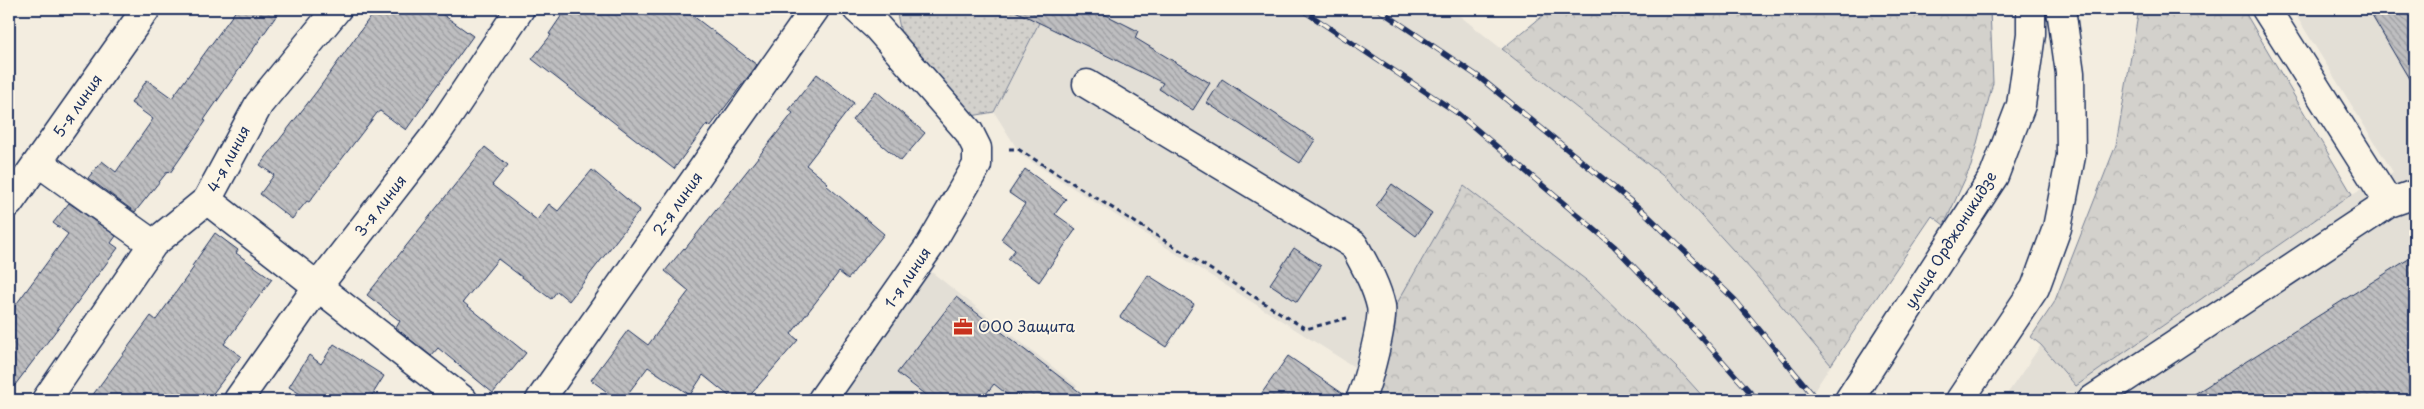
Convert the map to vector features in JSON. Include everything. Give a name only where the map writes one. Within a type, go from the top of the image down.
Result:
[{"type":"street","name":"5-я линия","points":[[9,203],[146,9]]},
{"type":"street","name":"4-я линия","points":[[46,400],[153,244],[207,200],[259,104],[337,9]]},
{"type":"street","name":"3-я линия","points":[[238,400],[318,286],[437,133],[520,9]]},
{"type":"street","name":"2-я линия","points":[[540,400],[815,9]]},
{"type":"street","points":[[857,9],[877,27],[970,132],[977,148]]},
{"type":"street","name":"улица Орджоникидзе","points":[[1848,400],[1994,176],[2021,105],[2031,34],[2031,9]]},
{"type":"street","points":[[1960,400],[2035,288],[2057,228],[2071,156],[2070,73],[2061,9]]},
{"type":"street","points":[[2266,9],[2389,203]]},
{"type":"street","points":[[1087,84],[1354,245],[1372,280],[1382,308],[1364,390]]},
{"type":"street","name":"1-я линия","points":[[822,400],[929,247],[976,165],[977,148]]},
{"type":"street","points":[[38,162],[153,244]]},
{"type":"street","points":[[2092,400],[2389,203],[2415,194]]},
{"type":"street","points":[[207,200],[463,400]]},
{"type":"path","points":[[977,148],[1018,149],[1306,329],[1382,308]]},
{"type":"shaded area","points":[[1046,9],[1451,9],[1672,183],[1754,273],[1831,365],[1808,400],[1706,400],[1678,369],[1590,283],[1359,370],[1021,155],[994,112]]},
{"type":"shaded area","points":[[2292,9],[2415,9],[2415,400],[2003,400],[2041,345],[2075,386],[2352,194],[2393,172]]},
{"type":"shaded area","points":[[929,270],[1077,386],[1066,400],[835,400]]},
{"type":"green space","points":[[896,9],[1046,9],[994,112],[966,117],[903,43]]},
{"type":"green space","points":[[1551,9],[1990,9],[1993,83],[1971,166],[1944,225],[1932,216],[1831,365],[1754,273],[1672,183],[1502,49]]},
{"type":"green space","points":[[2139,9],[2243,9],[2352,194],[2076,386],[2041,345],[2031,337],[2054,303],[2116,145]]},
{"type":"green space","points":[[1464,186],[1590,283],[1678,369],[1706,400],[1370,400],[1359,370]]},
{"type":"building","points":[[237,9],[281,9],[204,120],[206,121],[170,173],[168,171],[135,212],[88,178],[102,161],[116,172],[153,119],[131,103],[147,80],[172,98]]},
{"type":"building","points":[[376,9],[435,9],[473,36],[406,130],[380,111],[377,113],[309,202],[307,201],[292,219],[260,194],[274,175],[260,165],[317,91]]},
{"type":"building","points":[[566,9],[684,9],[757,65],[710,127],[707,124],[674,169],[532,59],[551,35],[549,34]]},
{"type":"building","points":[[1011,9],[1094,9],[1138,31],[1135,38],[1210,83],[1193,110],[1159,89],[1163,83]]},
{"type":"building","points":[[2368,9],[2415,9],[2415,89]]},
{"type":"building","points":[[817,74],[854,103],[806,165],[828,183],[826,185],[884,234],[848,279],[839,272],[791,334],[798,340],[746,400],[734,400],[703,375],[690,395],[648,367],[623,400],[618,400],[591,380],[628,330],[648,345],[689,291],[665,271],[685,249],[793,113],[789,110]]},
{"type":"building","points":[[1222,79],[1315,140],[1300,163],[1207,103]]},
{"type":"building","points":[[876,91],[925,133],[901,161],[852,120]]},
{"type":"building","points":[[485,147],[508,165],[492,185],[537,220],[549,204],[558,211],[592,170],[640,210],[569,301],[557,291],[551,299],[498,259],[463,302],[526,353],[493,393],[438,348],[431,356],[396,328],[400,321],[367,295]]},
{"type":"building","points":[[1025,169],[1066,199],[1055,214],[1076,229],[1039,282],[1008,259],[1015,250],[1001,239],[1025,204],[1009,193]]},
{"type":"building","points":[[1392,184],[1432,213],[1416,236],[1376,206]]},
{"type":"building","points":[[69,203],[116,236],[111,243],[118,248],[9,393],[9,314],[68,234],[53,223]]},
{"type":"building","points":[[215,233],[238,250],[236,253],[272,279],[224,344],[241,356],[208,400],[89,400],[151,316],[156,320],[194,267],[192,266]]},
{"type":"building","points":[[1294,248],[1321,266],[1297,302],[1270,284]]},
{"type":"building","points":[[2415,255],[2415,400],[2185,400]]},
{"type":"building","points":[[1148,275],[1194,304],[1166,347],[1120,317]]},
{"type":"building","name":"ООО Защита","points":[[956,297],[1090,400],[1014,400],[994,384],[981,400],[932,400],[897,373]]},
{"type":"building","points":[[334,344],[384,376],[369,400],[310,400],[289,387],[309,355],[321,364]]},
{"type":"building","points":[[1288,356],[1345,395],[1345,400],[1257,400]]},
{"type":"railway","points":[[1301,9],[1456,112],[1614,246],[1702,338],[1757,400]]},
{"type":"railway","points":[[1378,9],[1479,77],[1645,213],[1735,300],[1812,394]]},
{"type":"place","name":"ООО Защита","points":[[963,327]]}]
